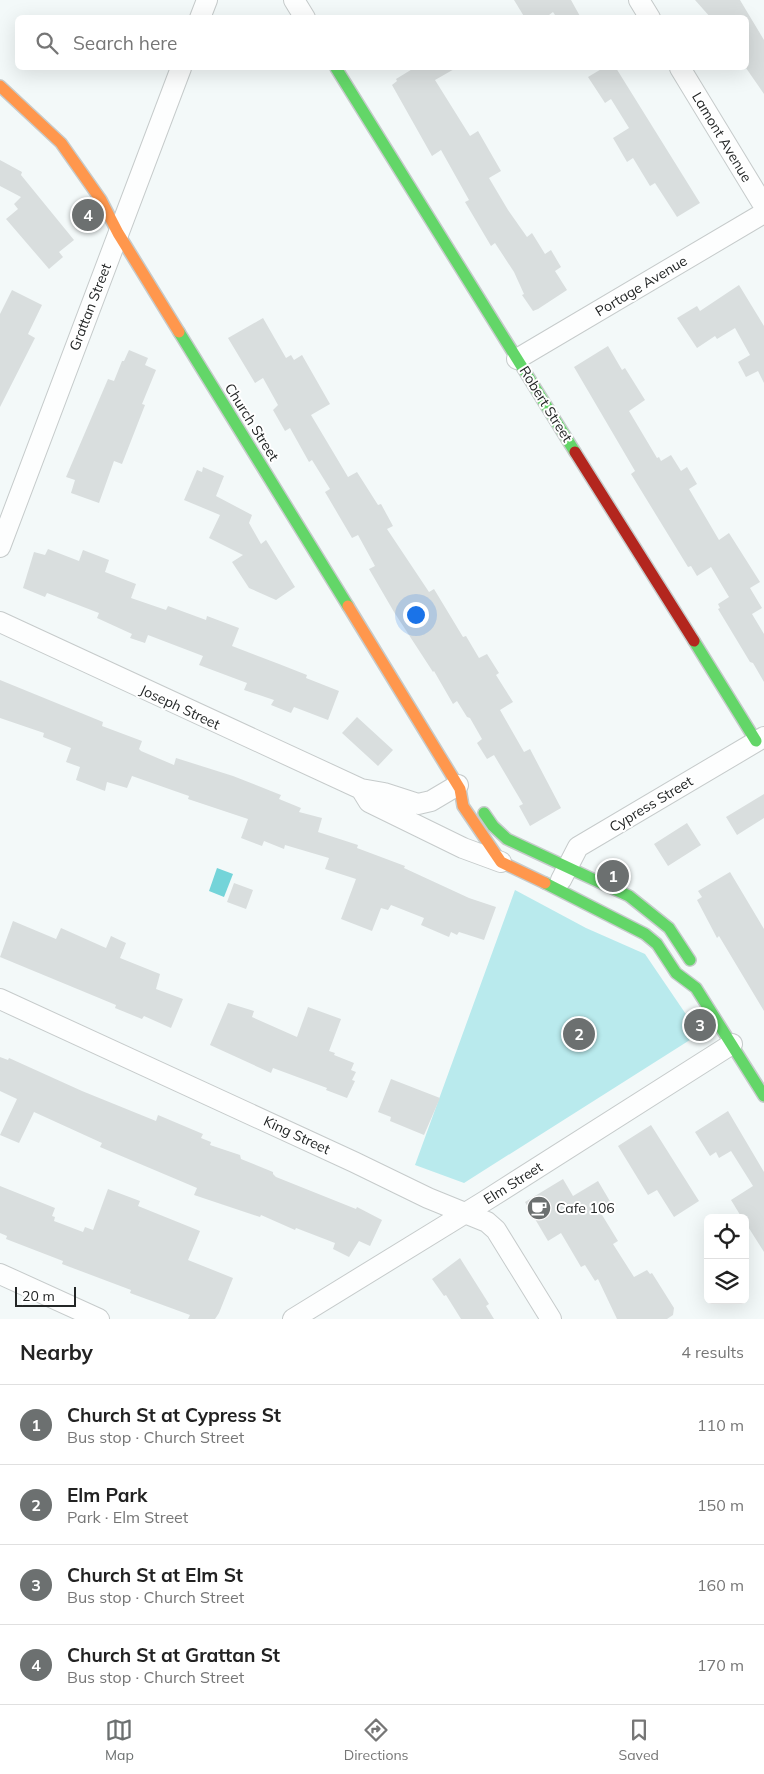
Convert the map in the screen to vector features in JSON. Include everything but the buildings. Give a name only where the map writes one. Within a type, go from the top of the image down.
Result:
[{"type":"street","points":[[201,15],[206,0]]},
{"type":"street","points":[[294,0],[303,15]]},
{"type":"street","points":[[639,0],[648,15]]},
{"type":"street","name":"Grattan Street","points":[[0,548],[180,70]]},
{"type":"street","name":"Robert Street","points":[[337,70],[518,359],[760,739]]},
{"type":"street","name":"Lamont Avenue","points":[[681,70],[764,206]]},
{"type":"street","name":"Church Street","points":[[0,86],[61,143],[101,200],[118,233],[459,787],[464,806],[501,862],[645,934],[657,944],[676,974],[696,988],[764,1096]]},
{"type":"street","name":"Portage Avenue","points":[[518,359],[764,213]]},
{"type":"street","name":"Joseph Street","points":[[0,622],[361,789],[384,792],[418,804],[431,801],[459,787]]},
{"type":"street","name":"Cypress Street","points":[[556,889],[578,848],[760,739]]},
{"type":"street","name":"Church Street","points":[[459,787],[476,802],[493,826],[507,839],[629,896],[654,914],[669,928],[692,963],[696,988]]},
{"type":"street","name":"Joseph Street","points":[[361,789],[370,802],[463,848],[501,862]]},
{"type":"street","name":"King Street","points":[[0,999],[428,1198],[487,1222],[496,1230],[551,1319]]},
{"type":"street","name":"Elm Street","points":[[293,1319],[732,1044]]},
{"type":"street","points":[[0,1274],[99,1319]]},
{"type":"shaded area","points":[[515,890],[586,928],[645,954],[696,1029],[693,1038],[464,1183],[415,1165]]},
{"type":"water","points":[[217,868],[233,874],[224,897],[209,891]]},
{"type":"traffic: fast","points":[[337,70],[575,452]]},
{"type":"traffic: fast","points":[[179,332],[348,606]]},
{"type":"traffic: fast","points":[[694,641],[756,741]]},
{"type":"traffic: fast","points":[[484,813],[493,826],[507,839],[629,896],[669,928],[690,960]]},
{"type":"traffic: fast","points":[[545,883],[645,934],[657,944],[676,973],[696,988],[764,1096]]},
{"type":"traffic: slow","points":[[0,86],[61,143],[101,200],[118,233],[179,332]]},
{"type":"traffic: slow","points":[[348,606],[460,789],[463,806],[501,862],[545,883]]},
{"type":"traffic: jam","points":[[575,452],[694,641]]},
{"type":"place","name":"Church St at Grattan St","points":[[88,215]]},
{"type":"place","name":"Church St at Cypress St","points":[[613,876]]},
{"type":"place","name":"Church St at Elm St","points":[[700,1025]]},
{"type":"place","name":"Elm Park","points":[[579,1034]]},
{"type":"place","name":"Cafe 106","points":[[539,1208]]}]
